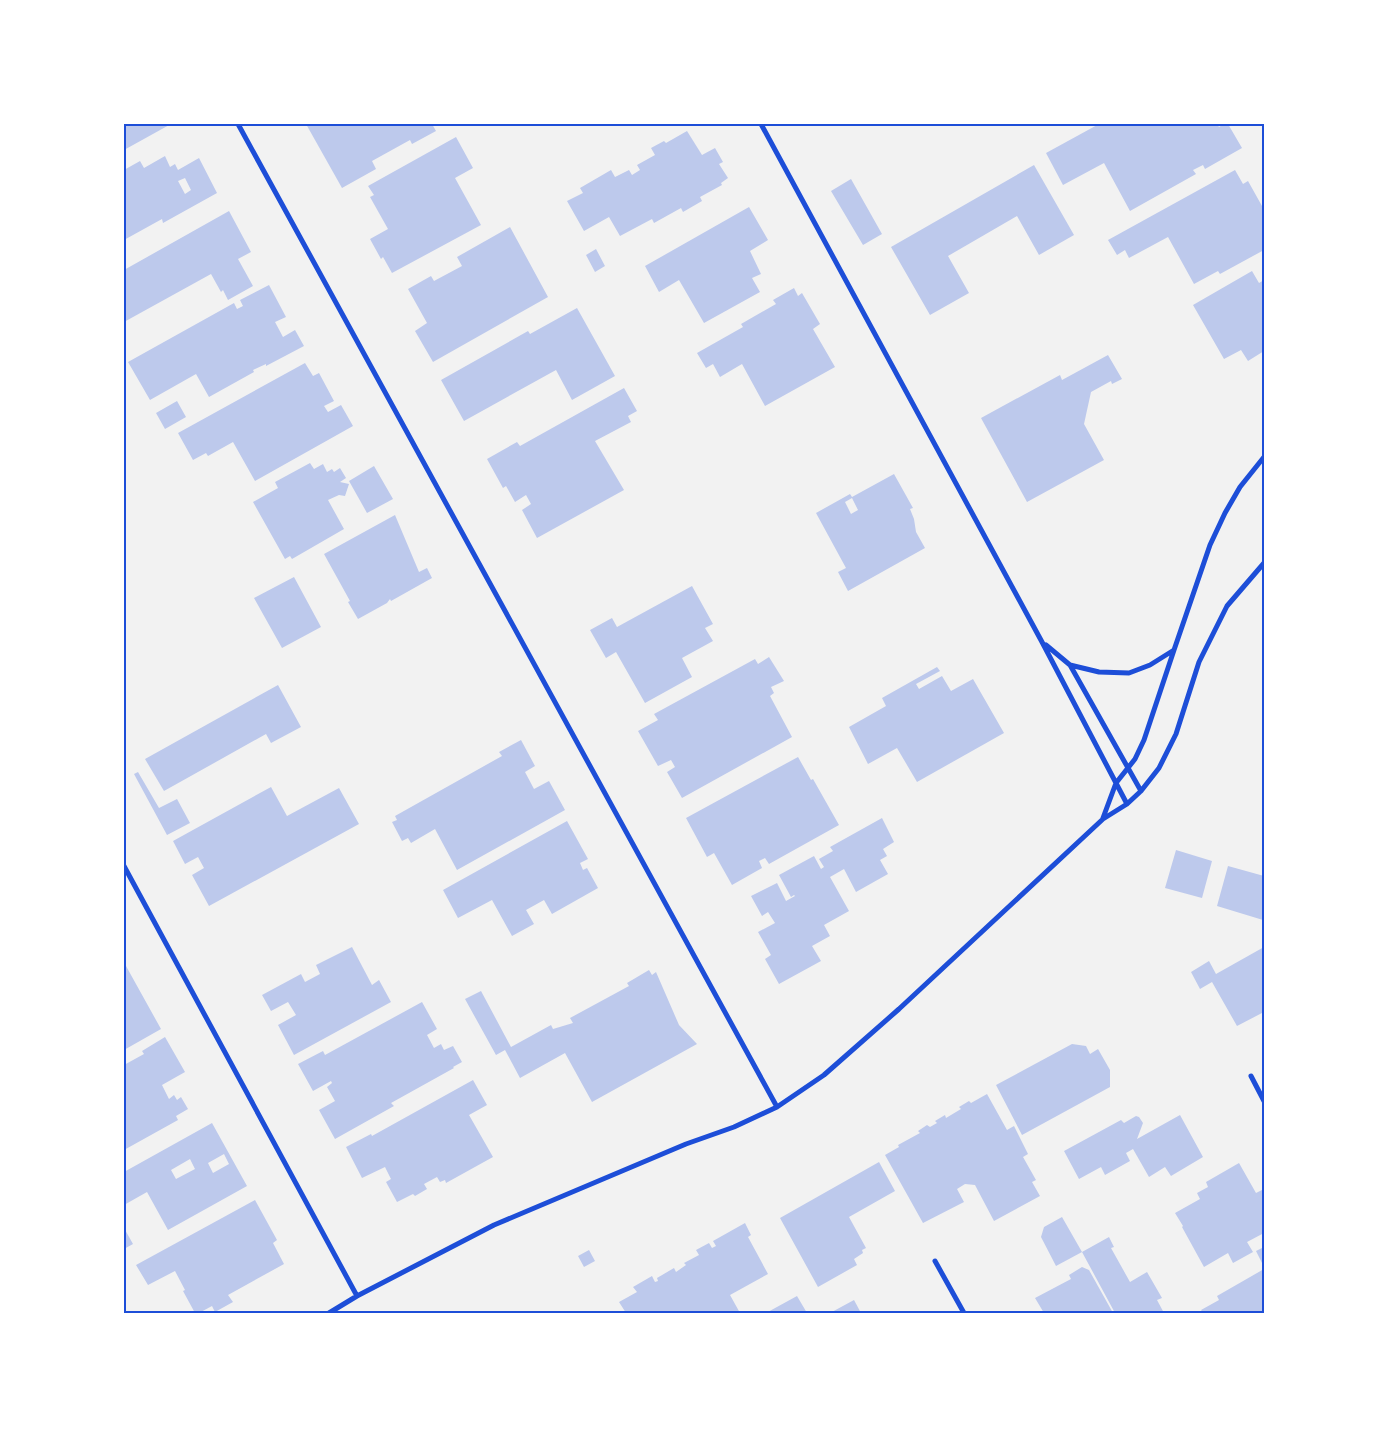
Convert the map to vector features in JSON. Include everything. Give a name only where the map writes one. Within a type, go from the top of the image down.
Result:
[{"type":"street","points":[[238,124],[777,1107]]},
{"type":"street","points":[[761,124],[1042,642],[1127,804]]},
{"type":"street","points":[[1103,819],[1116,783],[1135,759],[1144,740],[1217,529],[1240,487],[1264,456]]},
{"type":"street","points":[[328,1313],[494,1225],[686,1144],[734,1127],[777,1107],[824,1075],[892,1016],[1103,819],[1127,804],[1141,792],[1159,768],[1176,734],[1199,662],[1227,606],[1264,563]]},
{"type":"street","points":[[1042,642],[1070,665],[1141,792]]},
{"type":"street","points":[[1070,665],[1099,672],[1129,673],[1150,665],[1174,650]]},
{"type":"street","points":[[124,866],[357,1296]]},
{"type":"street","points":[[1251,1076],[1264,1101]]},
{"type":"street","points":[[936,1261],[964,1313]]},
{"type":"building","points":[[124,124],[171,124],[124,150]]},
{"type":"building","points":[[306,124],[432,124],[436,131],[412,144],[410,140],[372,161],[376,169],[342,188]]},
{"type":"building","points":[[1099,124],[1217,124],[1219,127],[1228,124],[1242,148],[1205,169],[1203,165],[1193,170],[1196,174],[1130,211],[1104,163],[1063,185],[1046,153]]},
{"type":"building","points":[[687,131],[702,155],[715,148],[723,162],[719,164],[728,178],[721,183],[722,185],[700,197],[702,201],[683,212],[681,208],[654,223],[652,219],[620,236],[609,217],[584,231],[567,201],[583,193],[580,188],[611,170],[615,177],[629,170],[632,175],[640,170],[637,165],[655,155],[651,148],[664,141],[666,143]]},
{"type":"building","points":[[456,137],[473,168],[455,178],[481,225],[392,273],[383,257],[381,259],[370,239],[388,229],[370,197],[374,195],[368,186]]},
{"type":"building","points":[[165,156],[170,167],[175,164],[178,170],[199,158],[217,193],[163,223],[162,219],[124,240],[124,170],[140,161],[144,168]],"holes":[[[185,178],[191,190],[185,194],[178,181]]]},
{"type":"building","points":[[1034,165],[1074,235],[1039,255],[1017,216],[948,256],[969,293],[930,315],[891,247]]},
{"type":"building","points":[[1235,170],[1243,184],[1248,181],[1262,206],[1264,204],[1264,250],[1220,274],[1218,271],[1194,284],[1168,237],[1129,258],[1125,250],[1117,255],[1108,240]]},
{"type":"building","points":[[851,179],[882,234],[863,245],[831,191]]},
{"type":"building","points":[[749,207],[768,240],[750,251],[761,274],[752,278],[760,292],[704,323],[679,280],[659,292],[645,266]]},
{"type":"building","points":[[229,211],[251,252],[238,259],[253,286],[228,300],[211,274],[124,322],[124,270]]},
{"type":"building","points":[[510,227],[548,297],[433,362],[415,331],[427,323],[408,289],[431,276],[434,281],[462,266],[457,257]]},
{"type":"building","points":[[596,249],[605,266],[595,272],[586,255]]},
{"type":"building","points":[[1252,271],[1259,283],[1264,280],[1264,351],[1248,361],[1241,350],[1224,359],[1193,305]]},
{"type":"building","points":[[269,285],[286,317],[275,322],[283,337],[295,330],[304,346],[266,366],[266,364],[253,370],[254,372],[209,397],[196,374],[150,400],[128,362],[234,303],[237,309],[243,306],[240,300]]},
{"type":"building","points":[[794,288],[798,296],[802,293],[820,324],[813,329],[835,367],[765,406],[742,364],[720,377],[713,364],[706,368],[697,353],[743,327],[741,324],[776,304],[773,300]]},
{"type":"building","points":[[577,308],[615,376],[572,400],[556,370],[464,421],[441,380],[528,331],[530,334]]},
{"type":"building","points":[[1108,355],[1122,379],[1112,384],[1111,381],[1091,392],[1084,424],[1104,460],[1027,502],[981,418],[1060,375],[1062,380]]},
{"type":"building","points":[[305,363],[313,376],[319,373],[334,401],[324,406],[328,412],[341,405],[353,426],[255,481],[233,442],[208,456],[206,453],[193,460],[178,433]]},
{"type":"building","points":[[624,388],[637,411],[628,416],[631,422],[595,441],[624,490],[537,538],[522,510],[531,504],[526,495],[515,502],[506,486],[503,488],[487,459],[517,442],[520,446]]},
{"type":"building","points":[[177,401],[186,417],[165,429],[156,413]]},
{"type":"building","points":[[310,463],[314,469],[323,464],[327,472],[332,469],[334,472],[340,468],[346,478],[340,482],[349,484],[345,496],[339,495],[328,500],[344,529],[292,559],[290,556],[285,559],[253,502],[278,488],[275,482]]},
{"type":"building","points":[[374,466],[393,499],[367,513],[349,481]]},
{"type":"building","points":[[894,474],[913,508],[910,509],[916,532],[925,548],[848,591],[838,572],[846,568],[816,513],[850,494],[852,497]],"holes":[[[852,498],[858,510],[851,514],[845,502]]]},
{"type":"building","points":[[395,515],[419,572],[427,568],[432,578],[391,601],[390,599],[387,603],[358,619],[324,554]]},
{"type":"building","points":[[294,577],[321,627],[282,648],[254,598]]},
{"type":"building","points":[[692,586],[713,624],[705,628],[713,641],[682,658],[692,677],[645,703],[616,652],[606,658],[590,630],[612,618],[617,627]]},
{"type":"building","points":[[769,657],[784,681],[771,687],[774,693],[770,696],[792,737],[682,798],[667,772],[675,767],[671,760],[658,766],[638,731],[658,720],[654,714],[755,659],[758,664]]},
{"type":"building","points":[[937,667],[940,671],[916,684],[919,689],[942,676],[951,691],[973,679],[1004,733],[917,782],[897,748],[868,764],[849,727],[886,706],[882,698]]},
{"type":"building","points":[[278,685],[301,727],[271,743],[266,734],[164,791],[145,759]]},
{"type":"building","points":[[521,740],[535,766],[525,772],[534,789],[549,781],[565,810],[457,870],[435,829],[411,843],[408,838],[402,841],[392,822],[397,820],[395,816],[502,756],[499,752]]},
{"type":"building","points":[[798,757],[839,825],[769,864],[765,858],[759,861],[762,868],[732,885],[714,853],[707,857],[686,818]]},
{"type":"building","points":[[138,772],[159,808],[177,799],[190,823],[167,835],[134,774]]},
{"type":"building","points":[[271,787],[287,816],[339,788],[359,824],[209,906],[192,875],[204,868],[198,857],[185,864],[173,841]]},
{"type":"building","points":[[882,818],[894,842],[883,849],[887,856],[880,860],[888,874],[856,892],[844,869],[830,877],[849,911],[824,925],[830,936],[812,946],[821,961],[779,984],[765,959],[771,955],[758,932],[775,923],[768,912],[762,916],[751,896],[777,883],[786,901],[795,896],[791,897],[779,875],[814,856],[821,869],[824,867],[819,859],[833,851],[830,847]]},
{"type":"building","points":[[567,821],[588,859],[580,863],[583,870],[587,868],[598,888],[552,914],[544,900],[526,910],[534,924],[512,936],[492,900],[458,918],[443,890]]},
{"type":"building","points":[[1176,850],[1212,861],[1202,898],[1165,888]]},
{"type":"building","points":[[1228,866],[1264,876],[1263,920],[1217,906]]},
{"type":"building","points":[[352,947],[372,985],[379,980],[391,1002],[294,1055],[278,1025],[296,1015],[288,1002],[271,1011],[262,995],[301,974],[305,982],[320,974],[316,965]]},
{"type":"building","points":[[1264,947],[1264,1018],[1262,1013],[1237,1026],[1212,982],[1200,989],[1191,972],[1209,961],[1216,974]]},
{"type":"building","points":[[126,966],[161,1029],[124,1050],[124,967]]},
{"type":"building","points":[[649,970],[652,975],[656,972],[679,1025],[697,1044],[592,1102],[565,1053],[520,1078],[505,1050],[496,1055],[465,999],[481,991],[511,1047],[551,1025],[553,1029],[573,1023],[570,1018],[629,986],[627,983]]},
{"type":"building","points":[[422,1002],[437,1029],[427,1035],[434,1048],[441,1044],[444,1050],[453,1046],[462,1062],[391,1103],[394,1106],[335,1139],[319,1110],[335,1101],[327,1087],[332,1083],[331,1081],[313,1091],[298,1064],[323,1051],[325,1055]]},
{"type":"building","points":[[165,1037],[185,1072],[162,1085],[169,1099],[174,1095],[177,1100],[181,1097],[188,1109],[176,1116],[178,1120],[124,1150],[124,1065],[144,1054],[142,1051]]},
{"type":"building","points":[[1072,1044],[1086,1046],[1090,1054],[1098,1049],[1110,1070],[1110,1087],[1022,1135],[996,1085]]},
{"type":"building","points":[[473,1080],[487,1105],[469,1115],[493,1157],[446,1183],[445,1180],[440,1182],[437,1177],[424,1184],[427,1189],[415,1196],[413,1194],[397,1202],[386,1182],[391,1179],[385,1167],[362,1178],[346,1147],[371,1134],[372,1136]]},
{"type":"building","points":[[987,1094],[1007,1130],[1014,1126],[1028,1154],[1023,1157],[1036,1180],[1032,1182],[1040,1196],[994,1221],[975,1185],[965,1184],[957,1189],[964,1202],[923,1223],[885,1155],[899,1147],[898,1145],[920,1133],[918,1131],[927,1125],[930,1127],[937,1123],[935,1121],[945,1115],[946,1118],[961,1109],[959,1107],[969,1101],[971,1103]]},
{"type":"building","points":[[1180,1115],[1203,1157],[1171,1176],[1165,1167],[1149,1177],[1133,1149],[1126,1153],[1130,1161],[1105,1175],[1101,1167],[1079,1179],[1064,1151],[1121,1120],[1124,1123],[1136,1116],[1139,1117],[1143,1123],[1137,1139]]},
{"type":"building","points":[[212,1123],[247,1186],[168,1230],[147,1192],[124,1205],[124,1172]],"holes":[[[224,1154],[229,1164],[213,1173],[208,1163]],[[190,1159],[195,1169],[176,1179],[171,1170]]]},
{"type":"building","points":[[879,1162],[895,1191],[849,1217],[866,1248],[862,1250],[863,1253],[854,1259],[857,1265],[818,1287],[780,1218]]},
{"type":"building","points":[[1239,1163],[1256,1193],[1264,1189],[1264,1233],[1247,1242],[1253,1252],[1233,1263],[1228,1253],[1204,1267],[1175,1213],[1200,1199],[1197,1193],[1208,1187],[1206,1182]]},
{"type":"building","points":[[255,1200],[277,1240],[273,1243],[284,1264],[228,1295],[233,1302],[215,1312],[212,1306],[199,1313],[195,1313],[175,1271],[148,1285],[136,1265]]},
{"type":"building","points":[[1062,1217],[1082,1252],[1056,1266],[1041,1237],[1044,1227]]},
{"type":"building","points":[[745,1223],[751,1235],[748,1237],[768,1274],[730,1295],[740,1313],[626,1313],[619,1302],[637,1292],[633,1287],[652,1276],[655,1282],[658,1281],[657,1278],[674,1268],[676,1272],[686,1265],[684,1263],[699,1255],[696,1250],[709,1243],[712,1248],[716,1246],[713,1241]]},
{"type":"building","points":[[124,1228],[133,1244],[124,1249]]},
{"type":"building","points":[[1109,1237],[1114,1247],[1111,1248],[1130,1282],[1147,1272],[1162,1298],[1157,1300],[1164,1313],[1115,1313],[1082,1252]]},
{"type":"building","points":[[1264,1247],[1264,1267],[1256,1251]]},
{"type":"building","points":[[589,1250],[595,1261],[584,1267],[578,1256]]},
{"type":"building","points":[[1082,1267],[1089,1270],[1113,1313],[1044,1313],[1035,1298],[1071,1279],[1069,1275]]},
{"type":"building","points":[[1264,1269],[1264,1313],[1203,1313],[1201,1310],[1219,1300],[1217,1296]]},
{"type":"building","points":[[797,1296],[807,1313],[766,1313]]},
{"type":"building","points":[[854,1300],[861,1313],[830,1313]]}]
